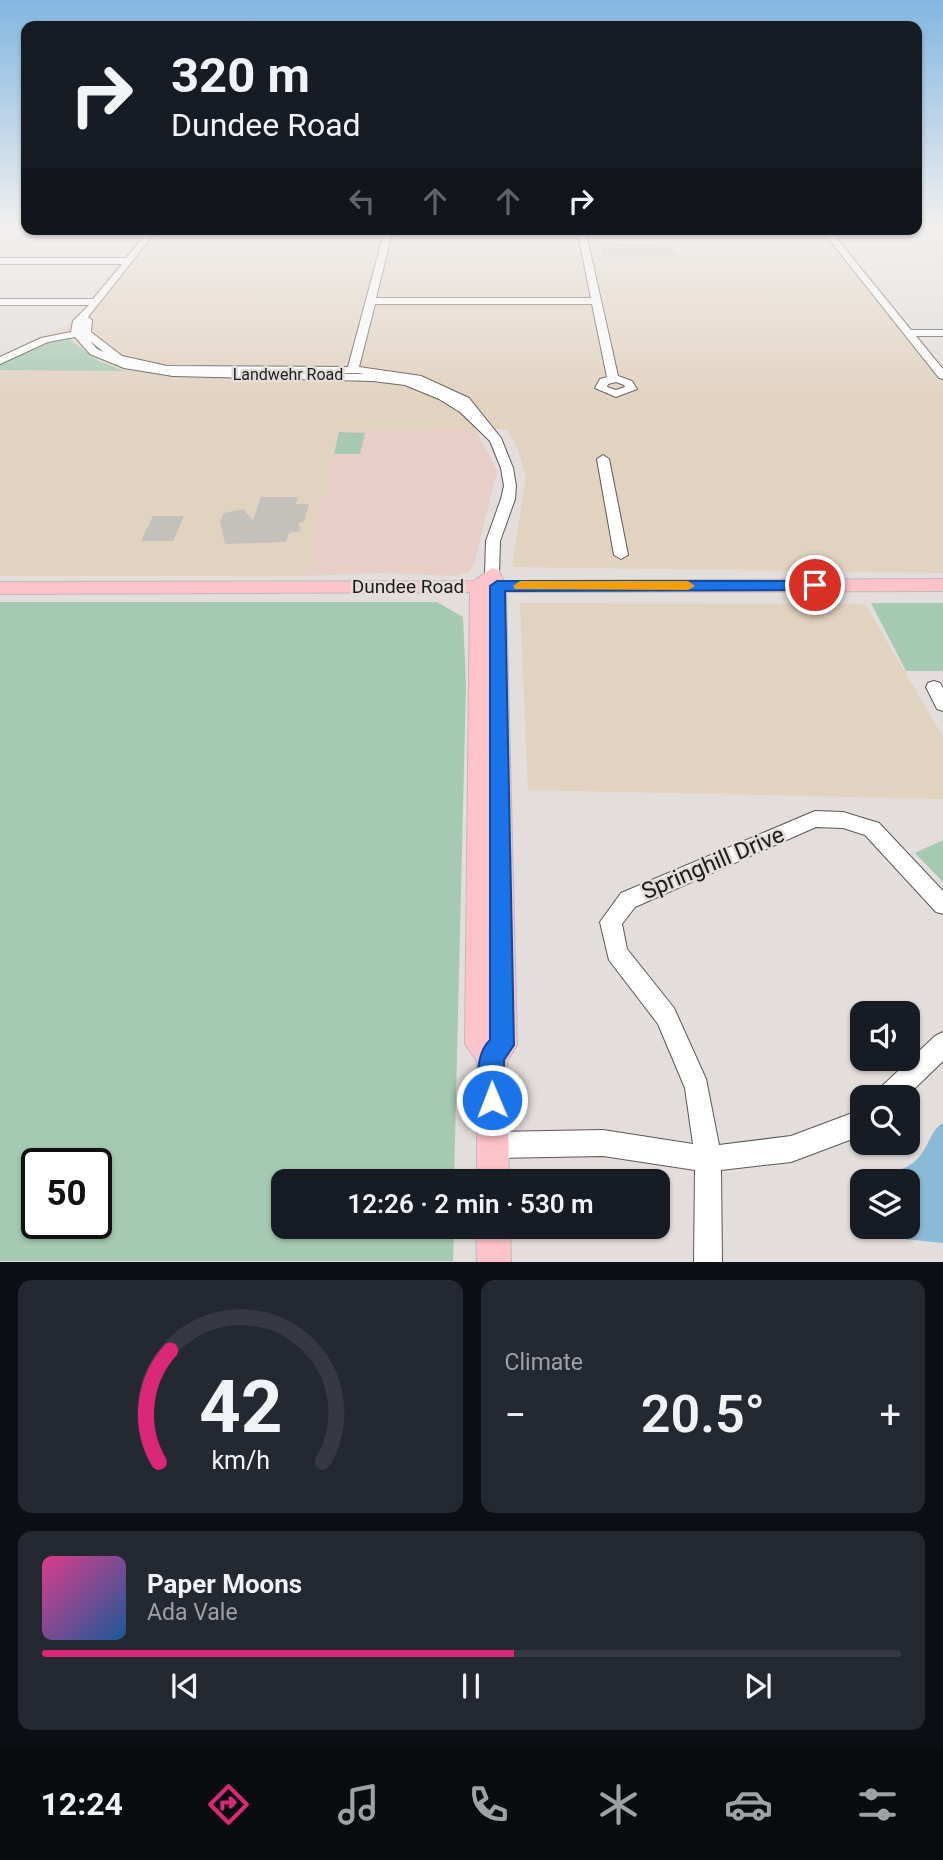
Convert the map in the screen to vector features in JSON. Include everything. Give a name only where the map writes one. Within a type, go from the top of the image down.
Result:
[{"type":"main road","name":"Dundee Road","points":[[0,588],[489,582],[943,585]]},
{"type":"main road","name":"Landwehr Road","points":[[489,582],[502,1045],[492,1055],[493,1169]]},
{"type":"main road","points":[[494,1239],[494,1262]]},
{"type":"street","points":[[0,361],[45,340],[81,332],[87,320],[83,318],[108,287]]},
{"type":"street","points":[[353,370],[374,287]]},
{"type":"street","points":[[595,287],[613,379]]},
{"type":"street","points":[[874,287],[943,363]]},
{"type":"street","points":[[877,287],[943,376]]},
{"type":"street","points":[[371,300],[598,301]]},
{"type":"street","points":[[0,302],[96,302]]},
{"type":"street","name":"Landwehr Road","points":[[81,332],[110,355],[149,366],[186,369],[353,370],[402,376],[448,391],[481,414],[494,430],[506,465],[510,487],[494,537],[489,582]]},
{"type":"street","name":"Landwehr Road","points":[[81,332],[82,345],[99,357],[148,372],[351,374],[404,382],[448,399],[466,411],[483,432],[495,438]]},
{"type":"street","points":[[913,333],[943,333]]},
{"type":"street","points":[[603,459],[621,555]]},
{"type":"street","points":[[934,687],[943,705]]},
{"type":"street","name":"Springhill Drive","points":[[708,1262],[708,1159],[697,1088],[666,1016],[617,953],[611,922],[628,900],[815,819],[842,820],[872,830],[943,905]]},
{"type":"street","points":[[901,1085],[943,1044]]},
{"type":"street","points":[[492,1145],[603,1143],[708,1159],[791,1149],[850,1127]]},
{"type":"shaded area","points":[[114,287],[867,287],[943,384],[943,573],[512,567],[526,476],[517,447],[507,429],[338,430],[305,576],[0,576],[0,355],[91,314]]},
{"type":"shaded area","points":[[475,429],[497,471],[474,564],[469,572],[455,576],[382,573],[305,576],[338,430]]},
{"type":"shaded area","points":[[520,603],[865,604],[943,737],[943,799],[528,790]]},
{"type":"green space","points":[[69,339],[98,361],[124,371],[0,370],[0,364],[52,342]]},
{"type":"green space","points":[[339,432],[365,433],[360,454],[334,454]]},
{"type":"green space","points":[[0,602],[437,602],[463,617],[466,684],[454,1169],[271,1169],[271,1239],[454,1239],[453,1261],[0,1261]]},
{"type":"green space","points":[[871,603],[943,603],[943,671],[906,671]]},
{"type":"green space","points":[[943,840],[943,882],[915,853]]},
{"type":"water","points":[[943,1123],[943,1243],[905,1239],[920,1239],[920,1169],[901,1169],[918,1158],[936,1129]]},
{"type":"building","points":[[261,497],[298,497],[296,504],[309,504],[304,522],[298,523],[301,531],[289,533],[286,542],[225,544],[220,521],[224,513],[243,509],[253,520]]},
{"type":"building","points":[[153,516],[184,516],[173,541],[141,541]]},
{"type":"slow traffic","points":[[520,586],[688,586]]},
{"type":"route","points":[[492,1100],[492,1055],[502,1045],[497,797],[497,586],[815,585]]}]
